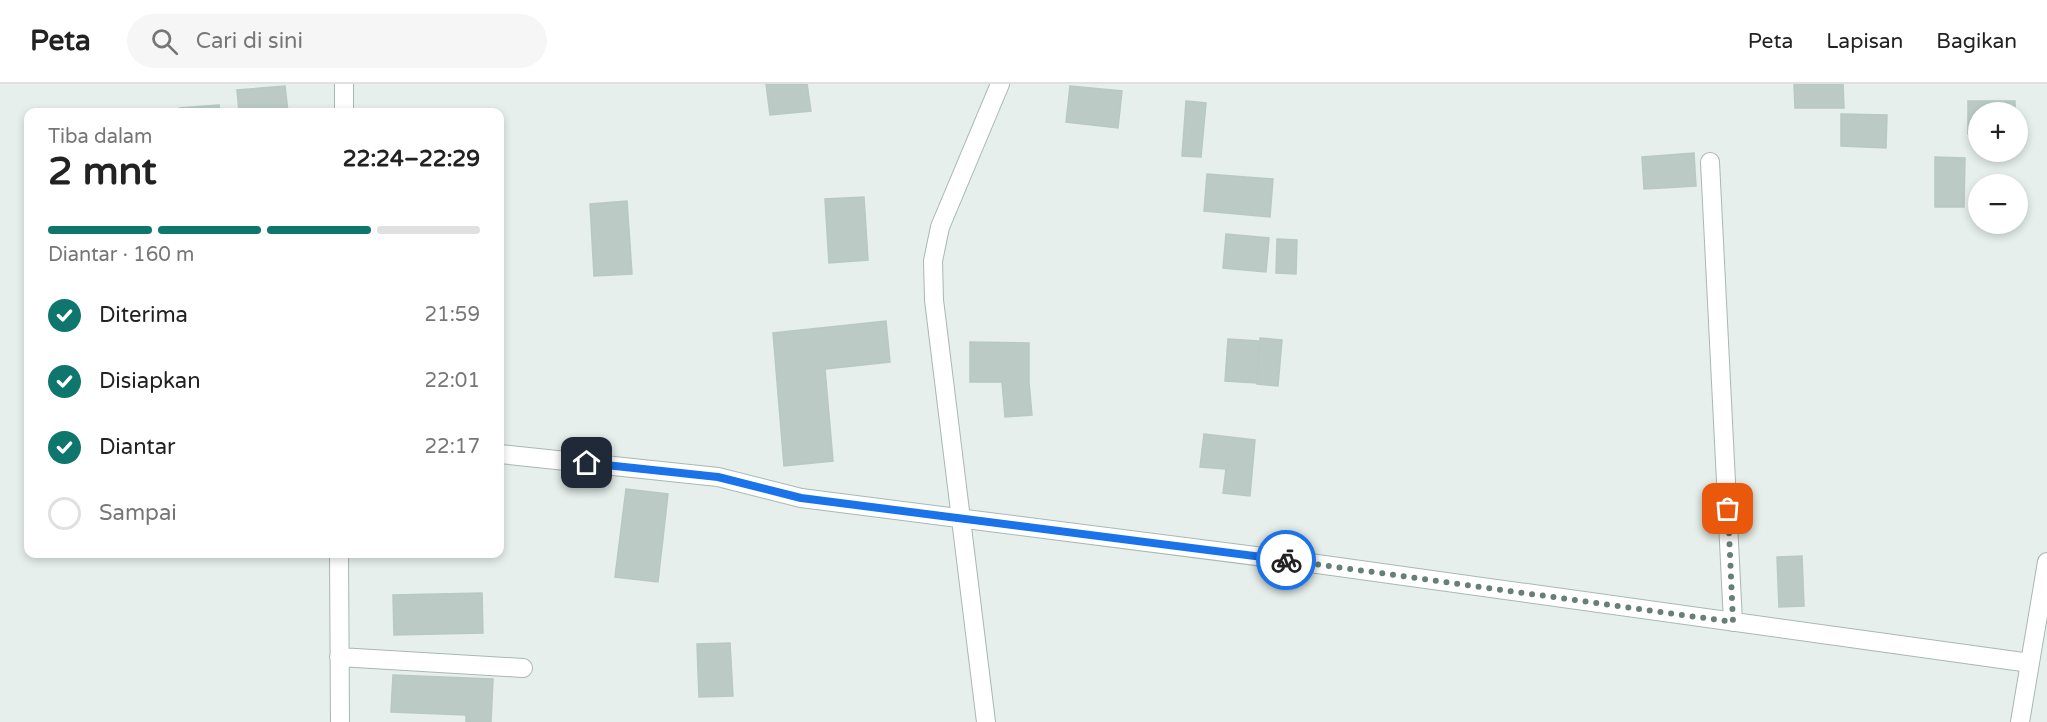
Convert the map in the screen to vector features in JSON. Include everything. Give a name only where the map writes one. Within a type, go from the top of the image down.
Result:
[{"type":"street","points":[[344,84],[344,108]]},
{"type":"street","points":[[986,722],[934,300],[933,261],[940,227],[1000,84]]},
{"type":"street","points":[[1710,162],[1733,622]]},
{"type":"street","points":[[504,454],[718,477],[801,498],[1303,562],[2030,663]]},
{"type":"street","points":[[339,558],[340,722]]},
{"type":"street","points":[[2020,722],[2047,562]]},
{"type":"street","points":[[339,657],[523,668]]},
{"type":"building","points":[[766,84],[807,84],[811,111],[770,115]]},
{"type":"building","points":[[1794,84],[1843,84],[1844,108],[1795,108]]},
{"type":"building","points":[[285,86],[288,108],[239,108],[237,90]]},
{"type":"building","points":[[1070,86],[1122,91],[1118,128],[1066,122]]},
{"type":"building","points":[[1186,101],[1206,103],[1201,157],[1182,156]]},
{"type":"building","points":[[1968,101],[2015,101],[2015,102]]},
{"type":"building","points":[[219,105],[219,108],[179,108]]},
{"type":"building","points":[[1841,114],[1887,115],[1886,148],[1841,146]]},
{"type":"building","points":[[1694,153],[1696,186],[1644,189],[1642,157]]},
{"type":"building","points":[[1935,157],[1965,158],[1964,207],[1935,207]]},
{"type":"building","points":[[1207,174],[1273,179],[1270,217],[1204,211]]},
{"type":"building","points":[[864,197],[868,260],[829,263],[825,199]]},
{"type":"building","points":[[627,201],[632,274],[594,276],[590,204]]},
{"type":"building","points":[[1226,234],[1269,238],[1266,272],[1223,268]]},
{"type":"building","points":[[1277,239],[1297,240],[1296,274],[1276,273]]},
{"type":"building","points":[[886,321],[890,362],[825,369],[833,461],[784,466],[773,333]]},
{"type":"building","points":[[1260,338],[1282,340],[1278,386],[1257,384]]},
{"type":"building","points":[[1228,339],[1259,341],[1257,383],[1225,381]]},
{"type":"building","points":[[970,342],[1029,343],[1032,415],[1005,417],[1002,382],[970,382]]},
{"type":"building","points":[[1204,434],[1255,440],[1250,496],[1223,493],[1226,469],[1200,467]]},
{"type":"building","points":[[626,489],[668,494],[658,582],[615,577]]},
{"type":"building","points":[[1802,556],[1804,606],[1779,607],[1777,557]]},
{"type":"building","points":[[482,593],[483,633],[394,635],[393,595]]},
{"type":"building","points":[[730,643],[733,696],[699,697],[697,644]]},
{"type":"building","points":[[393,675],[493,679],[491,722],[466,722],[466,715],[391,712]]},
{"type":"way so far","points":[[1286,560],[1733,622],[1728,509]]},
{"type":"route","points":[[587,463],[718,477],[801,498],[1286,560]]}]
